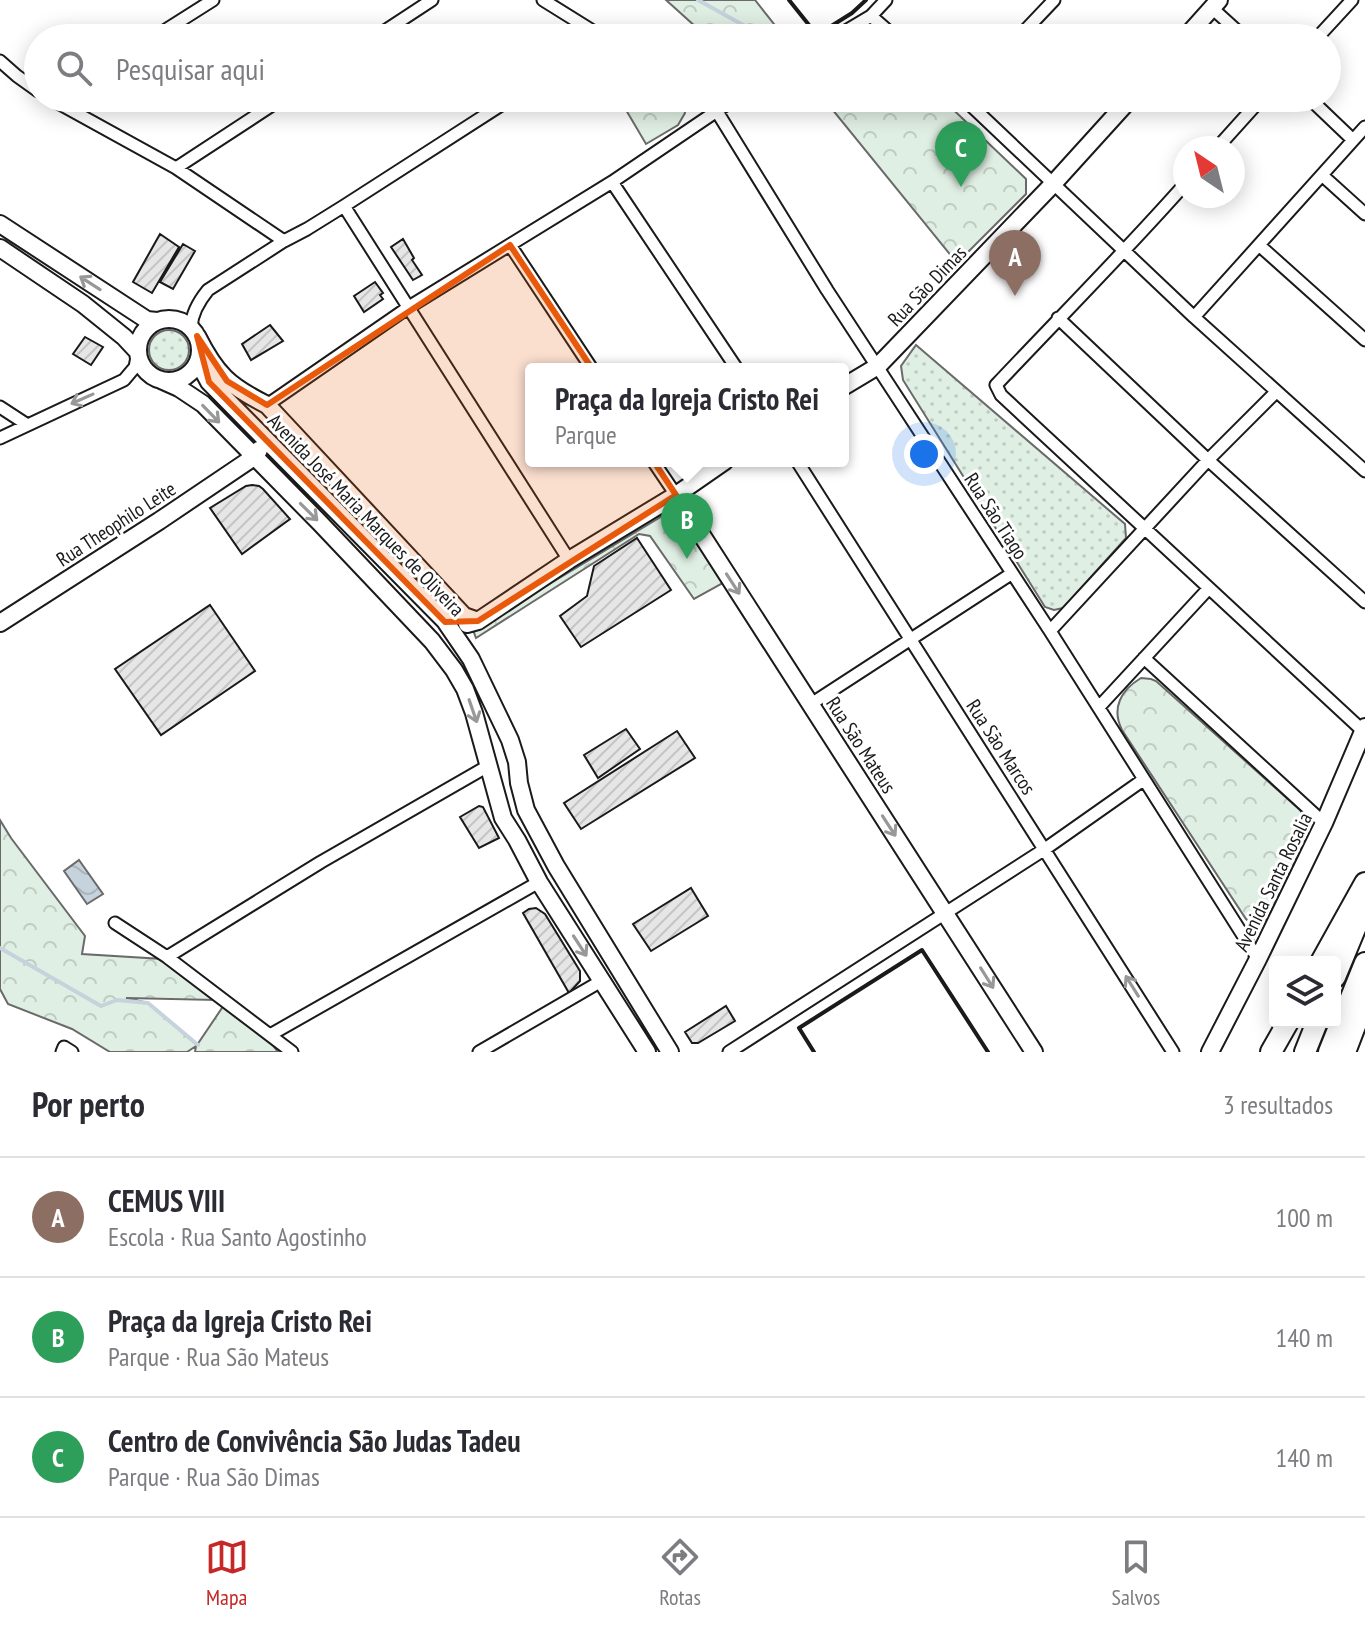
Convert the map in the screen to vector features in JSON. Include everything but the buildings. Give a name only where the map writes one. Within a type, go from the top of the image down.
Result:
[{"type":"highway","points":[[1324,956],[1365,883]]},
{"type":"highway","points":[[1341,962],[1365,903]]},
{"type":"highway","points":[[1329,1052],[1365,963]]},
{"type":"highway","points":[[1345,1052],[1365,1000]]},
{"type":"highway","points":[[1271,1052],[1285,1028]]},
{"type":"highway","points":[[1305,1052],[1315,1028]]},
{"type":"main road","points":[[1197,24],[1215,4]]},
{"type":"main road","name":"Rua São Dimas","points":[[849,383],[878,366],[1118,112]]},
{"type":"main road","points":[[0,224],[147,320],[177,320],[196,338],[227,381],[267,405],[464,616],[478,621]]},
{"type":"main road","points":[[0,248],[83,304],[138,352]]},
{"type":"main road","points":[[157,321],[142,333],[138,352],[145,370],[161,380],[177,380],[195,368],[196,338]]},
{"type":"main road","name":"Avenida José Maria Marques de Oliveira","points":[[196,338],[206,378],[445,622],[471,659],[510,740],[524,804],[556,866],[670,1052]]},
{"type":"main road","name":"Avenida José Maria Marques de Oliveira","points":[[161,380],[203,404],[432,641],[454,670],[474,713],[503,818],[539,882],[647,1052]]},
{"type":"main road","points":[[254,457],[262,441],[257,430]]},
{"type":"main road","name":"Rua Theophilo Leite","points":[[0,623],[254,457]]},
{"type":"main road","points":[[445,622],[465,625],[478,621],[716,467]]},
{"type":"main road","name":"Rua São Mateus","points":[[676,495],[1034,1052]]},
{"type":"main road","points":[[471,659],[469,637],[478,621]]},
{"type":"main road","name":"Avenida Santa Rosalia","points":[[1210,1052],[1324,823],[1364,729]]},
{"type":"main road","points":[[488,766],[502,763],[509,768],[524,804]]},
{"type":"main road","points":[[517,840],[547,877],[553,874],[556,866]]},
{"type":"street","points":[[175,24],[213,0]]},
{"type":"street","points":[[395,24],[432,0]]},
{"type":"street","points":[[543,0],[582,24]]},
{"type":"street","points":[[858,24],[871,16],[886,0]]},
{"type":"street","points":[[1031,24],[1054,0]]},
{"type":"street","points":[[1330,24],[1352,0]]},
{"type":"street","points":[[1215,4],[1233,24]]},
{"type":"street","points":[[871,16],[880,24]]},
{"type":"street","points":[[0,61],[24,81]]},
{"type":"street","points":[[77,112],[176,168],[284,241]]},
{"type":"street","points":[[176,168],[262,112]]},
{"type":"street","points":[[196,338],[194,311],[208,290],[490,112]]},
{"type":"street","points":[[267,405],[409,307],[612,182],[713,112]]},
{"type":"street","name":"Rua São Tiago","points":[[717,112],[827,290],[1099,707],[1258,959]]},
{"type":"street","points":[[978,112],[1194,317],[1365,471]]},
{"type":"street","points":[[1228,136],[1249,112]]},
{"type":"street","points":[[1324,112],[1353,140]]},
{"type":"street","points":[[1194,317],[1365,127]]},
{"type":"street","points":[[1323,176],[1365,214]]},
{"type":"street","points":[[612,182],[733,363]]},
{"type":"street","points":[[1173,197],[996,385],[1001,395],[1364,729]]},
{"type":"street","points":[[344,206],[569,560]]},
{"type":"street","points":[[510,245],[588,363]]},
{"type":"street","points":[[1260,246],[1365,340]]},
{"type":"street","points":[[1058,318],[1365,602]]},
{"type":"street","points":[[0,438],[124,380],[135,367],[138,352]]},
{"type":"street","points":[[1050,631],[1208,460],[1276,392]]},
{"type":"street","points":[[0,407],[26,424]]},
{"type":"street","name":"Rua São Mateus","points":[[657,467],[676,495]]},
{"type":"street","name":"Rua São Marcos","points":[[801,467],[1173,1052]]},
{"type":"street","points":[[811,704],[1011,574]]},
{"type":"street","points":[[1099,707],[1209,588]]},
{"type":"street","points":[[1144,658],[1324,823]]},
{"type":"street","points":[[167,957],[321,862],[488,766]]},
{"type":"street","points":[[729,1052],[1045,849],[1143,780]]},
{"type":"street","points":[[270,1035],[539,882]]},
{"type":"street","points":[[115,923],[167,957],[292,1052]]},
{"type":"street","points":[[479,1052],[603,980]]},
{"type":"highlighted area","points":[[510,245],[676,495],[478,621],[445,622],[209,382],[197,336],[227,381],[267,405]]},
{"type":"green space","points":[[666,0],[755,0],[774,24],[693,24]]},
{"type":"green space","points":[[627,112],[685,112],[678,125],[646,144]]},
{"type":"green space","points":[[834,112],[956,112],[1026,179],[1026,194],[957,263]]},
{"type":"green space","points":[[169,330],[183,336],[189,350],[183,364],[169,370],[155,364],[149,350],[155,336]]},
{"type":"green space","points":[[916,345],[1125,524],[1126,538],[1063,608],[1054,610],[1045,607],[903,380],[901,366]]},
{"type":"green space","points":[[674,509],[723,583],[694,599],[650,536],[639,534],[476,638],[473,630]]},
{"type":"green space","points":[[1141,678],[1156,681],[1300,810],[1306,820],[1309,833],[1263,923],[1254,924],[1246,919],[1122,730],[1118,714],[1120,700],[1128,688]]},
{"type":"green space","points":[[0,820],[85,936],[82,954],[163,959],[215,1000],[126,998],[148,1003],[197,1045],[224,1005],[265,1035],[278,1052],[195,1052],[196,1046],[187,1052],[110,1052],[72,1029],[8,1004],[0,989]]},
{"type":"water","points":[[79,860],[103,894],[87,904],[64,871]]},
{"type":"waterway","points":[[698,0],[741,24]]},
{"type":"waterway","points":[[0,948],[101,1006],[117,1000],[148,1003],[198,1045]]},
{"type":"wall","points":[[789,0],[808,24]]},
{"type":"wall","points":[[834,24],[866,0]]},
{"type":"wall","points":[[814,1052],[799,1028],[922,950],[988,1052]]},
{"type":"place","name":"Centro de Convivência São Judas Tadeu","points":[[961,187]]},
{"type":"place","name":"CEMUS VIII","points":[[1015,296]]},
{"type":"place","name":"Praça da Igreja Cristo Rei","points":[[687,559]]}]
